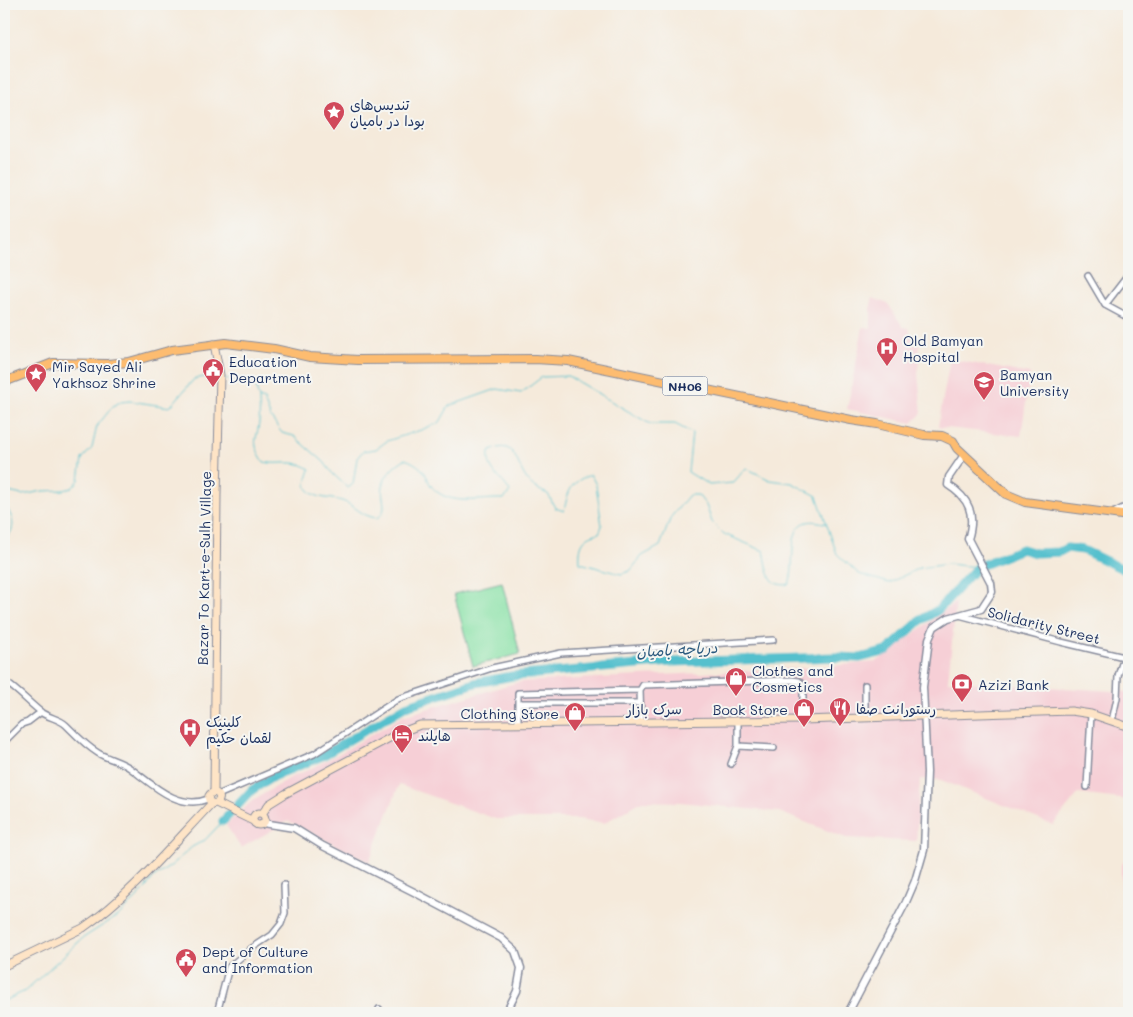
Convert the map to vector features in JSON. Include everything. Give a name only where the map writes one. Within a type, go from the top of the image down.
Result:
[{"type":"main road","name":"NH06","points":[[4,382],[52,363],[107,364],[129,362],[172,350],[226,343],[274,349],[310,357],[358,360],[535,359],[568,361],[924,435],[942,436],[953,441],[957,448],[1006,494],[1025,502],[1129,516]]},
{"type":"main road","name":"Bazar To Kart-e-Sulh Village","points":[[214,344],[220,379],[217,495],[215,799]]},
{"type":"main road","name":"سرک بازار","points":[[262,814],[269,804],[285,794],[407,729],[420,725],[803,720],[1071,711],[1091,714],[1129,727]]},
{"type":"main road","points":[[4,966],[94,921],[125,895],[215,799],[253,818],[257,825],[263,823],[265,818],[262,814],[256,814],[253,818]]},
{"type":"street","points":[[1105,304],[1129,274]]},
{"type":"street","points":[[1088,276],[1105,304],[1129,318]]},
{"type":"street","points":[[848,1013],[906,902],[915,881],[924,850],[927,772],[923,687],[929,639],[934,627],[953,615],[980,609],[992,592],[991,583],[968,539],[973,526],[969,505],[958,491],[948,485],[949,477],[964,454]]},
{"type":"street","points":[[1113,513],[1129,505]]},
{"type":"street","name":"Solidarity Street","points":[[958,615],[1126,657]]},
{"type":"street","points":[[4,681],[16,689],[41,712],[64,723],[98,754],[128,767],[148,783],[172,797],[196,802],[215,799],[314,754],[398,699],[492,668],[561,653],[773,640]]},
{"type":"street","points":[[1112,721],[1117,698],[1118,676],[1126,657]]},
{"type":"street","points":[[641,722],[640,690],[642,685],[799,680],[803,686],[803,720]]},
{"type":"street","points":[[865,685],[865,718]]},
{"type":"street","points":[[518,724],[518,693],[640,690]]},
{"type":"street","points":[[518,703],[640,703]]},
{"type":"street","points":[[4,742],[22,724],[28,722],[41,712]]},
{"type":"street","points":[[1087,787],[1091,714]]},
{"type":"street","points":[[731,764],[738,746],[738,720]]},
{"type":"street","points":[[738,746],[774,748]]},
{"type":"street","points":[[263,823],[294,828],[323,846],[500,938],[515,951],[521,968],[517,990],[506,1013]]},
{"type":"street","points":[[217,1013],[229,967],[246,952],[272,935],[281,924],[285,913],[284,885]]},
{"type":"shaded area","name":"Old Bamyan Hospital","points":[[873,298],[888,304],[903,327],[909,328],[910,333],[920,337],[918,375],[922,413],[912,423],[847,409],[863,327],[871,328],[871,304]]},
{"type":"shaded area","name":"Bamyan University","points":[[950,359],[1030,374],[1021,436],[938,427]]},
{"type":"shaded area","points":[[956,602],[948,681],[1129,692],[1129,800],[1078,794],[1053,825],[941,780],[920,779],[916,841],[846,838],[779,812],[680,802],[642,801],[604,823],[579,819],[496,819],[399,785],[369,862],[288,821],[241,848],[226,825],[252,801],[293,776],[342,752],[403,716],[518,682],[805,668],[876,662]]},
{"type":"shaded area","points":[[1129,854],[1129,902],[1121,903],[1121,866]]},
{"type":"green space","points":[[502,582],[520,654],[473,666],[454,594]]},
{"type":"waterway","points":[[4,491],[22,495],[72,488],[79,480],[82,459],[92,448],[97,426],[113,406],[120,402],[130,401],[170,407],[194,379],[209,376],[215,378]]},
{"type":"waterway","points":[[224,379],[254,381],[259,398],[264,400],[271,418],[282,433],[294,436],[324,462],[332,473],[348,488],[353,484],[357,458],[363,451],[376,449],[387,441],[440,422],[449,406],[497,389],[521,393],[542,377],[568,376],[650,424],[675,424],[692,433],[688,472],[709,485],[733,483],[746,468],[770,480],[792,483],[817,496],[837,554],[859,574],[889,583],[919,568],[948,564],[977,567]]},
{"type":"waterway","points":[[259,398],[256,446],[264,462],[292,463],[310,469],[306,484],[310,492],[314,495],[347,503],[371,517],[377,518],[381,515],[384,508],[382,490],[384,482],[391,470],[405,459],[421,468],[432,487],[447,497],[466,500],[504,499],[510,492],[492,470],[489,459],[489,452],[504,447],[513,453],[522,472],[530,483],[548,494],[555,508],[564,511],[571,488],[578,480],[591,475],[596,485],[602,526],[599,533],[588,537],[582,543],[580,563],[621,574],[630,571],[642,556],[660,546],[671,517],[689,495],[698,495],[706,505],[712,522],[724,534],[764,551],[772,580],[782,585],[789,584],[794,539],[797,530],[803,524],[813,521],[827,524]]},
{"type":"waterway","points":[[4,502],[13,522],[9,536],[4,541]]},
{"type":"waterway","name":"دریاچه بامیان","points":[[223,821],[252,790],[274,776],[324,755],[406,706],[475,683],[512,676],[671,662],[860,658],[887,651],[921,620],[938,610],[977,567],[1022,549],[1035,553],[1059,552],[1067,548],[1083,550],[1129,572]]},
{"type":"waterway","points":[[4,1001],[25,991],[83,938],[119,915],[142,893],[152,879],[172,865],[192,847],[205,840],[223,821]]},
{"type":"place","name":"تندیس‌های بودا در بامیان","points":[[334,131]]},
{"type":"place","name":"Old Bamyan Hospital","points":[[887,367]]},
{"type":"place","name":"Education Department","points":[[213,388]]},
{"type":"place","name":"Mir Sayed Ali Yakhsoz Shrine","points":[[36,393]]},
{"type":"place","name":"Bamyan University","points":[[984,401]]},
{"type":"place","name":"Clothes and Cosmetics","points":[[736,697]]},
{"type":"place","name":"Azizi Bank","points":[[962,703]]},
{"type":"place","name":"رستورانت صفا","points":[[840,727]]},
{"type":"place","name":"Book Store","points":[[804,728]]},
{"type":"place","name":"Clothing Store","points":[[575,732]]},
{"type":"place","name":"کلینیک لقمان حکیم","points":[[190,748]]},
{"type":"place","name":"هایلند","points":[[402,754]]},
{"type":"place","name":"Dept of Culture and Information","points":[[186,978]]}]
